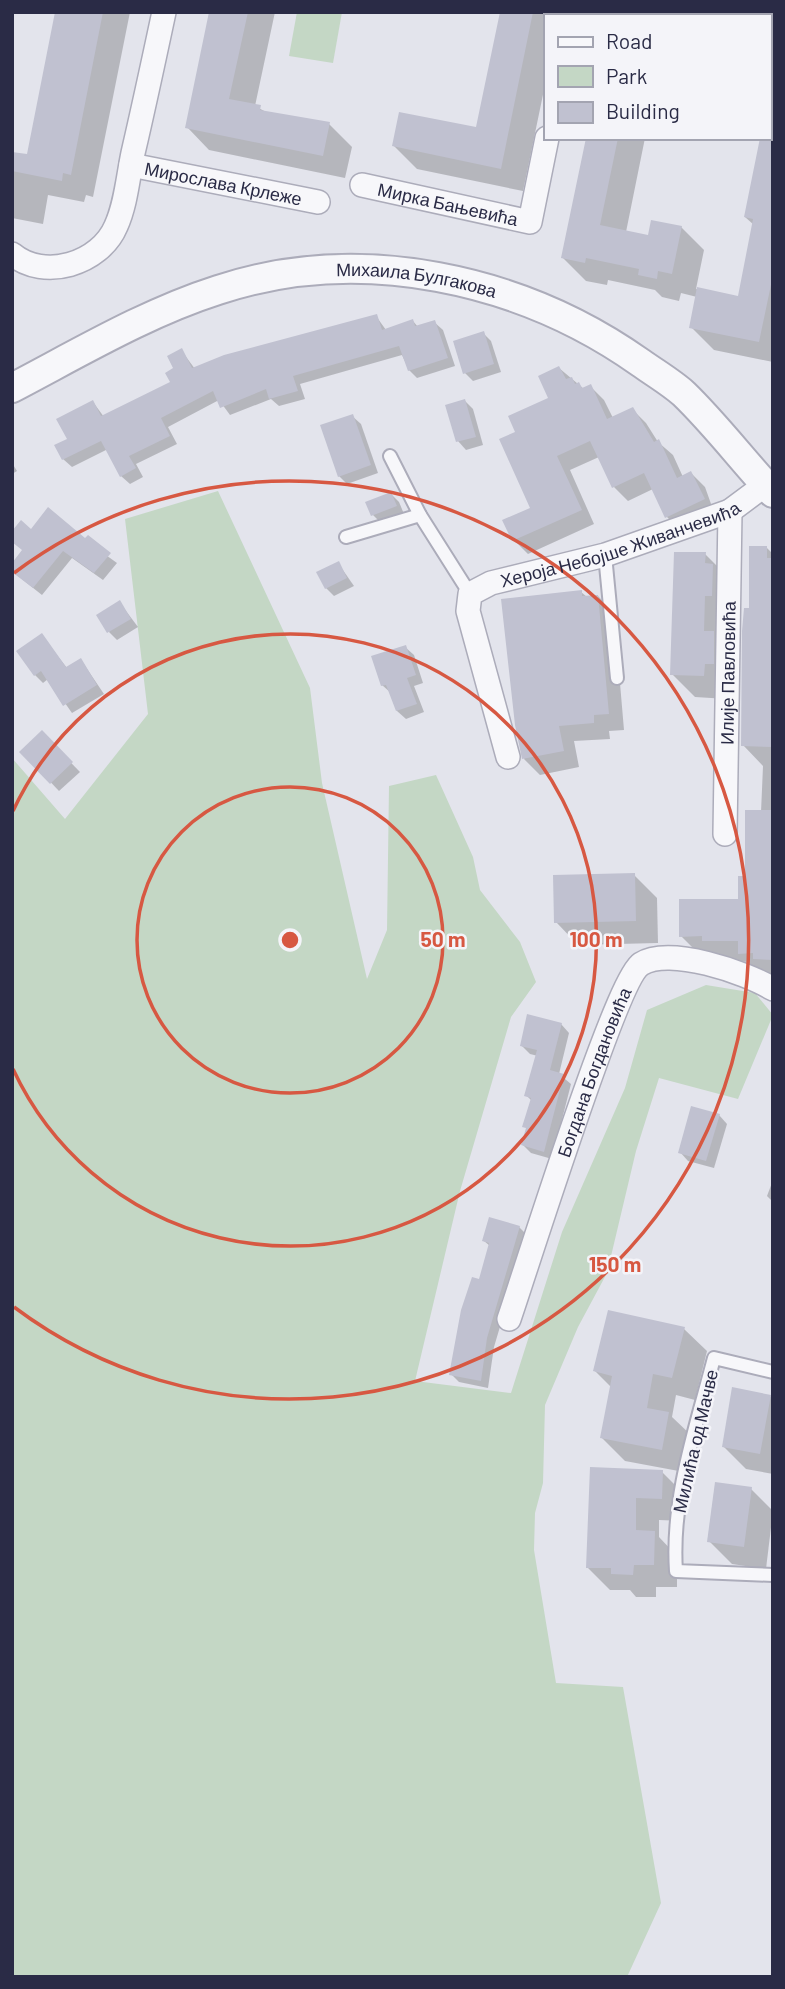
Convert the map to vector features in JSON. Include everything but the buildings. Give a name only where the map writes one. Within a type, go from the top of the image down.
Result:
[{"type":"street","name":"Мирослава Крлеже","points":[[12,254],[30,264],[59,267],[88,257],[110,238],[117,225],[164,12]]},
{"type":"street","name":"Мирка Бањевића","points":[[362,185],[530,222],[547,140]]},
{"type":"street","name":"Мирослава Крлеже","points":[[131,165],[317,202]]},
{"type":"street","name":"Михаила Булгакова","points":[[12,388],[158,313],[219,289],[276,274],[320,269],[395,269],[453,279],[501,293],[570,320],[617,346],[683,393],[769,489]]},
{"type":"street","name":"Хероја Небојше Живанчевића","points":[[470,594],[491,583],[605,555],[730,511],[769,489]]},
{"type":"street","name":"Илије Павловића","points":[[725,834],[730,511]]},
{"type":"street","points":[[470,594],[468,611],[508,757]]},
{"type":"street","name":"Богдана Богдановића","points":[[509,1319],[607,1030],[638,965],[657,956],[696,961],[773,989]]},
{"type":"lane","points":[[390,456],[420,515],[470,594]]},
{"type":"lane","points":[[346,537],[420,515]]},
{"type":"lane","points":[[605,555],[617,678]]},
{"type":"lane","name":"Милића од Мачве","points":[[773,1372],[714,1358],[687,1459],[674,1544],[676,1571],[773,1575]]},
{"type":"green space","points":[[297,12],[342,12],[333,63],[289,56]]},
{"type":"green space","points":[[218,491],[310,688],[322,783],[367,979],[387,930],[389,786],[436,775],[473,857],[480,890],[520,942],[536,982],[511,1017],[460,1191],[415,1381],[511,1393],[562,1232],[625,1088],[647,1010],[706,985],[755,993],[773,1015],[738,1099],[659,1078],[636,1151],[607,1273],[578,1327],[545,1405],[543,1483],[535,1513],[534,1550],[556,1683],[623,1687],[661,1903],[627,1977],[12,1977],[12,758],[65,819],[148,714],[125,519]]}]
